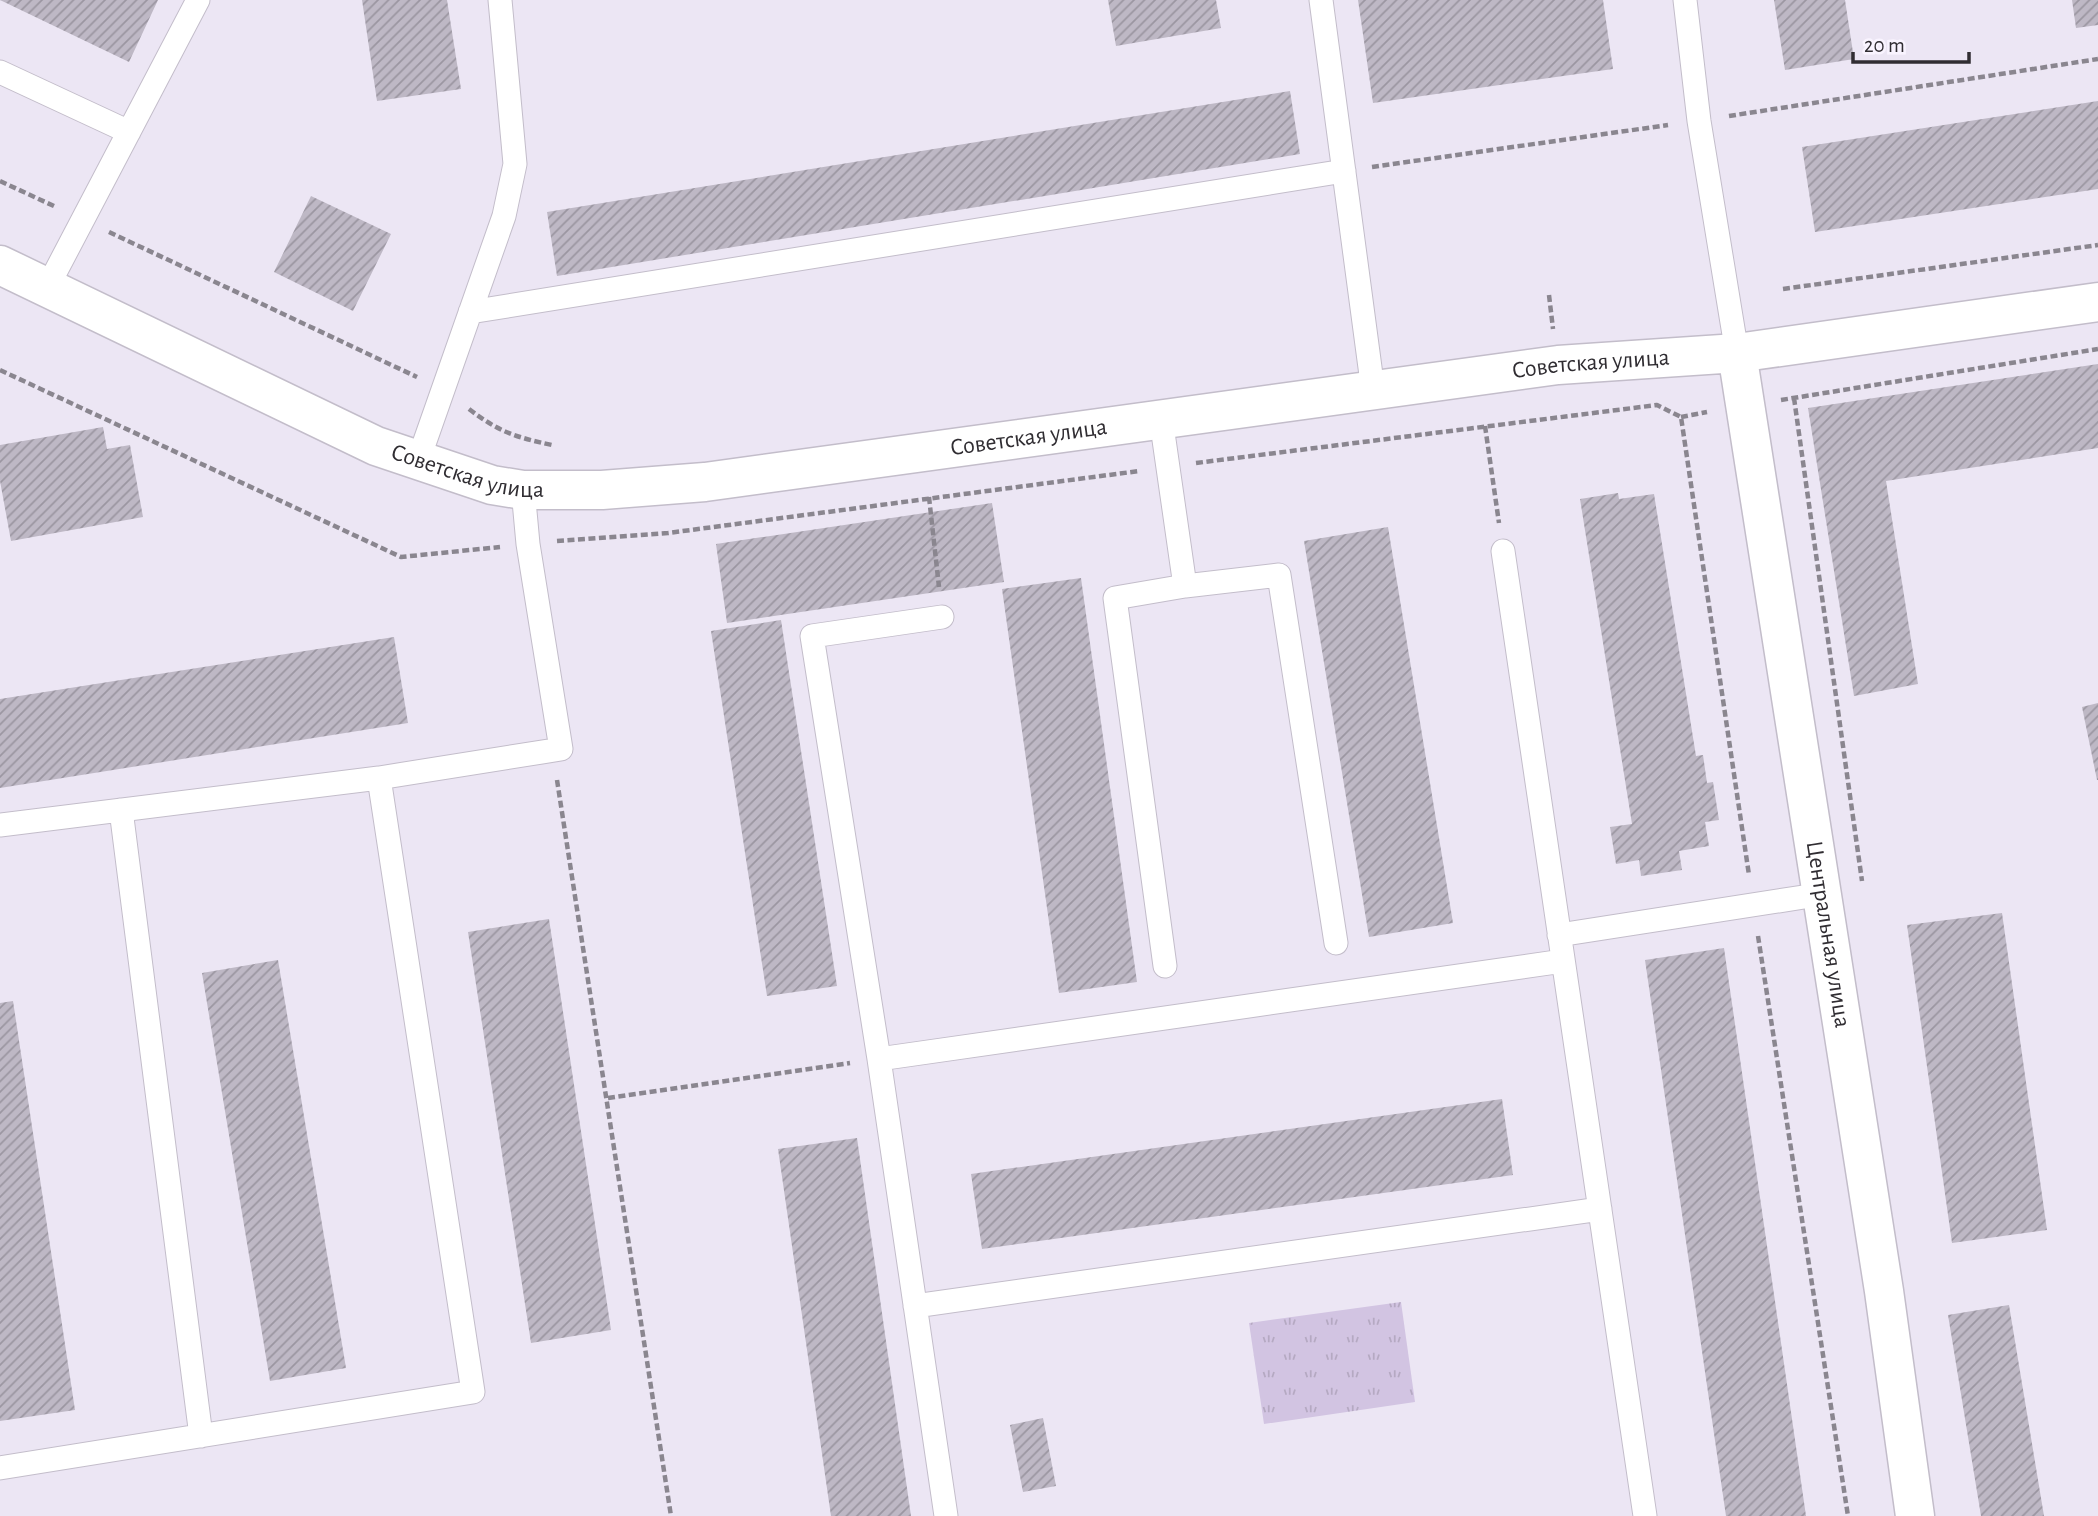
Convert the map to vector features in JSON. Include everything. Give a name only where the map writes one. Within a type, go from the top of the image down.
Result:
[{"type":"street","name":"Советская улица","points":[[0,265],[364,440],[492,485],[523,490],[602,490],[705,482],[1558,365],[1737,353],[2098,302]]},
{"type":"street","name":"Центральная улица","points":[[1737,353],[1884,1291],[1915,1516]]},
{"type":"lane","points":[[47,288],[198,0]]},
{"type":"lane","points":[[418,461],[504,216],[515,164],[499,0]]},
{"type":"lane","points":[[1321,0],[1373,390]]},
{"type":"lane","points":[[1685,0],[1699,121],[1737,353]]},
{"type":"lane","points":[[0,72],[130,132]]},
{"type":"lane","points":[[470,312],[1344,172]]},
{"type":"lane","points":[[1161,419],[1185,586]]},
{"type":"lane","points":[[0,825],[379,778],[561,749],[528,544],[523,490]]},
{"type":"lane","points":[[1503,551],[1645,1516]]},
{"type":"lane","points":[[1165,966],[1115,598],[1185,586],[1279,575],[1336,943]]},
{"type":"lane","points":[[942,617],[812,636],[947,1516]]},
{"type":"lane","points":[[0,1468],[473,1392],[379,778]]},
{"type":"lane","points":[[121,810],[201,1436]]},
{"type":"lane","points":[[1559,935],[1823,894]]},
{"type":"lane","points":[[878,1059],[1563,961]]},
{"type":"lane","points":[[915,1306],[1600,1209]]},
{"type":"path","points":[[0,181],[63,211]]},
{"type":"path","points":[[101,229],[443,389],[486,422],[513,437],[552,445]]},
{"type":"path","points":[[1783,289],[2098,245]]},
{"type":"path","points":[[0,370],[401,557],[668,533],[929,497],[1657,405],[1681,417],[2098,349]]},
{"type":"path","points":[[1794,398],[1864,890]]},
{"type":"path","points":[[1681,417],[1753,905],[1848,1516]]},
{"type":"path","points":[[1485,426],[1503,551]]},
{"type":"path","points":[[929,497],[942,617]]},
{"type":"path","points":[[552,750],[671,1516]]},
{"type":"path","points":[[608,1098],[878,1059]]},
{"type":"green space","points":[[1401,1302],[1415,1402],[1264,1424],[1249,1323]]},
{"type":"building","points":[[0,0],[158,0],[129,62]]},
{"type":"building","points":[[362,0],[447,0],[461,89],[377,101]]},
{"type":"building","points":[[1108,0],[1216,0],[1221,28],[1116,46]]},
{"type":"building","points":[[1358,0],[1603,0],[1613,69],[1373,103]]},
{"type":"building","points":[[1774,0],[1845,0],[1854,59],[1785,70]]},
{"type":"building","points":[[2072,0],[2098,0],[2098,25],[2076,28]]},
{"type":"building","points":[[1290,91],[1300,154],[557,276],[547,212]]},
{"type":"building","points":[[2098,101],[2098,189],[1815,232],[1802,147]]},
{"type":"building","points":[[311,196],[391,234],[353,311],[274,272]]},
{"type":"building","points":[[2098,364],[2098,448],[1886,481],[1918,684],[1854,696],[1808,408]]},
{"type":"building","points":[[103,427],[107,449],[130,445],[143,517],[11,541],[0,481],[0,445]]},
{"type":"building","points":[[1618,493],[1619,499],[1654,494],[1696,756],[1703,755],[1707,783],[1713,782],[1719,820],[1705,822],[1709,846],[1679,851],[1682,870],[1641,876],[1639,860],[1616,864],[1610,827],[1632,824],[1580,499]]},
{"type":"building","points":[[992,503],[1004,582],[727,623],[716,544]]},
{"type":"building","points":[[1388,527],[1453,923],[1369,937],[1304,541]]},
{"type":"building","points":[[1081,578],[1137,982],[1059,993],[1002,589]]},
{"type":"building","points":[[781,620],[837,986],[767,996],[711,631]]},
{"type":"building","points":[[394,637],[408,723],[0,788],[0,699]]},
{"type":"building","points":[[2098,703],[2098,780],[2097,780],[2082,707]]},
{"type":"building","points":[[2002,913],[2047,1230],[1952,1243],[1907,925]]},
{"type":"building","points":[[549,919],[611,1330],[531,1343],[468,932]]},
{"type":"building","points":[[1724,948],[1806,1516],[1726,1516],[1645,960]]},
{"type":"building","points":[[278,960],[346,1368],[270,1381],[202,973]]},
{"type":"building","points":[[13,1001],[75,1410],[0,1421],[0,1003]]},
{"type":"building","points":[[1502,1099],[1513,1175],[982,1249],[971,1174]]},
{"type":"building","points":[[857,1138],[911,1516],[831,1516],[778,1149]]},
{"type":"building","points":[[2009,1305],[2044,1516],[1981,1516],[1948,1315]]},
{"type":"building","points":[[1043,1418],[1056,1486],[1023,1492],[1010,1425]]}]
